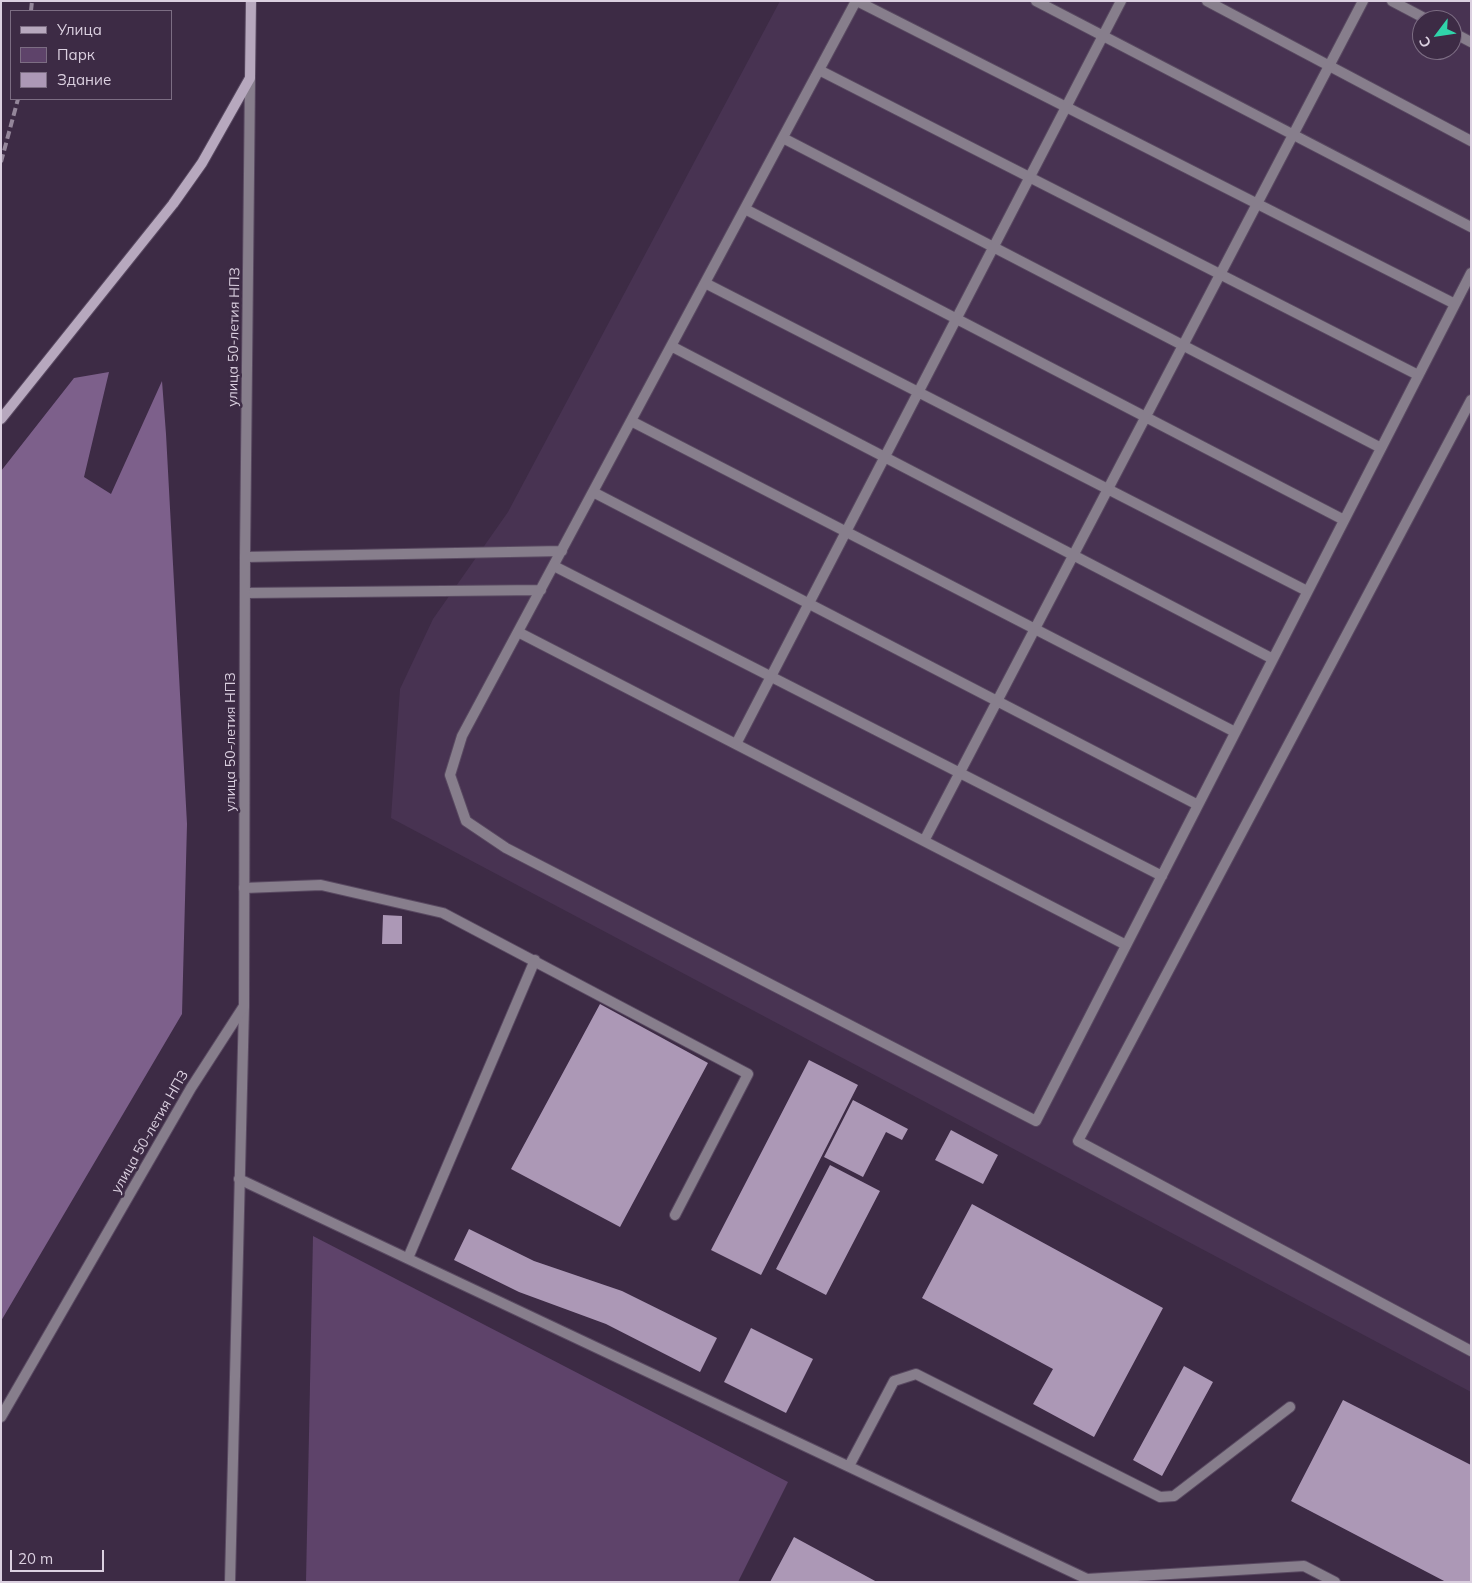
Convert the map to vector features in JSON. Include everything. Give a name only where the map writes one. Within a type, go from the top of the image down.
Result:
[{"type":"main road","name":"улица 50-летия НПЗ","points":[[250,78],[251,1]]},
{"type":"main road","points":[[1,419],[174,204],[202,163],[250,78]]},
{"type":"street","points":[[1455,304],[856,1],[462,736],[450,775],[466,821],[506,848],[1036,1121],[1471,273]]},
{"type":"street","points":[[1036,1],[1471,227]]},
{"type":"street","points":[[736,744],[1121,1]]},
{"type":"street","points":[[1207,1],[1471,141]]},
{"type":"street","points":[[924,841],[1363,1]]},
{"type":"street","points":[[1392,1],[1412,12]]},
{"type":"street","points":[[819,70],[1418,375]]},
{"type":"street","name":"улица 50-летия НПЗ","points":[[1,1417],[191,1088],[244,1006],[245,557],[250,78]]},
{"type":"street","points":[[783,138],[1381,448]]},
{"type":"street","points":[[745,209],[1344,520]]},
{"type":"street","points":[[705,283],[1308,591]]},
{"type":"street","points":[[671,346],[1272,660]]},
{"type":"street","points":[[1471,400],[1078,1141],[1471,1351]]},
{"type":"street","points":[[631,421],[1235,732]]},
{"type":"street","points":[[593,492],[1198,805]]},
{"type":"street","points":[[245,557],[562,551]]},
{"type":"street","points":[[554,566],[1162,876]]},
{"type":"street","points":[[245,593],[541,590]]},
{"type":"street","points":[[518,632],[1126,945]]},
{"type":"street","points":[[244,888],[321,885],[443,912],[748,1074],[675,1215]]},
{"type":"street","points":[[408,1258],[535,960]]},
{"type":"street","points":[[230,1582],[244,1006]]},
{"type":"street","points":[[240,1179],[1087,1579],[1304,1566],[1335,1582]]},
{"type":"street","points":[[849,1466],[894,1381],[916,1374],[1160,1497],[1174,1496],[1290,1407]]},
{"type":"shaded area","points":[[780,1],[1471,1],[1471,1392],[391,818],[400,689],[433,619],[508,512]]},
{"type":"shaded area","points":[[109,372],[84,477],[111,494],[162,381],[187,824],[182,1014],[1,1321],[1,471],[74,378]]},
{"type":"green space","points":[[313,1236],[788,1482],[738,1582],[306,1582]]},
{"type":"building","points":[[383,915],[402,916],[402,944],[382,944]]},
{"type":"building","points":[[600,1004],[708,1063],[620,1227],[511,1169]]},
{"type":"building","points":[[809,1060],[858,1085],[761,1275],[711,1250]]},
{"type":"building","points":[[853,1100],[908,1129],[902,1140],[886,1132],[863,1177],[824,1157]]},
{"type":"building","points":[[951,1130],[998,1155],[983,1184],[935,1160]]},
{"type":"building","points":[[830,1165],[880,1191],[826,1295],[776,1269]]},
{"type":"building","points":[[972,1204],[1163,1308],[1094,1437],[1033,1404],[1053,1369],[922,1298]]},
{"type":"building","points":[[469,1229],[534,1261],[622,1291],[717,1338],[700,1372],[606,1324],[519,1292],[454,1260]]},
{"type":"building","points":[[751,1328],[813,1359],[786,1413],[724,1382]]},
{"type":"building","points":[[1184,1366],[1213,1382],[1162,1476],[1133,1460]]},
{"type":"building","points":[[1343,1400],[1471,1465],[1471,1582],[1446,1582],[1291,1501]]},
{"type":"building","points":[[794,1537],[877,1582],[770,1582]]},
{"type":"railway","points":[[31,10],[32,1]]},
{"type":"railway","points":[[1,162],[18,100]]}]
